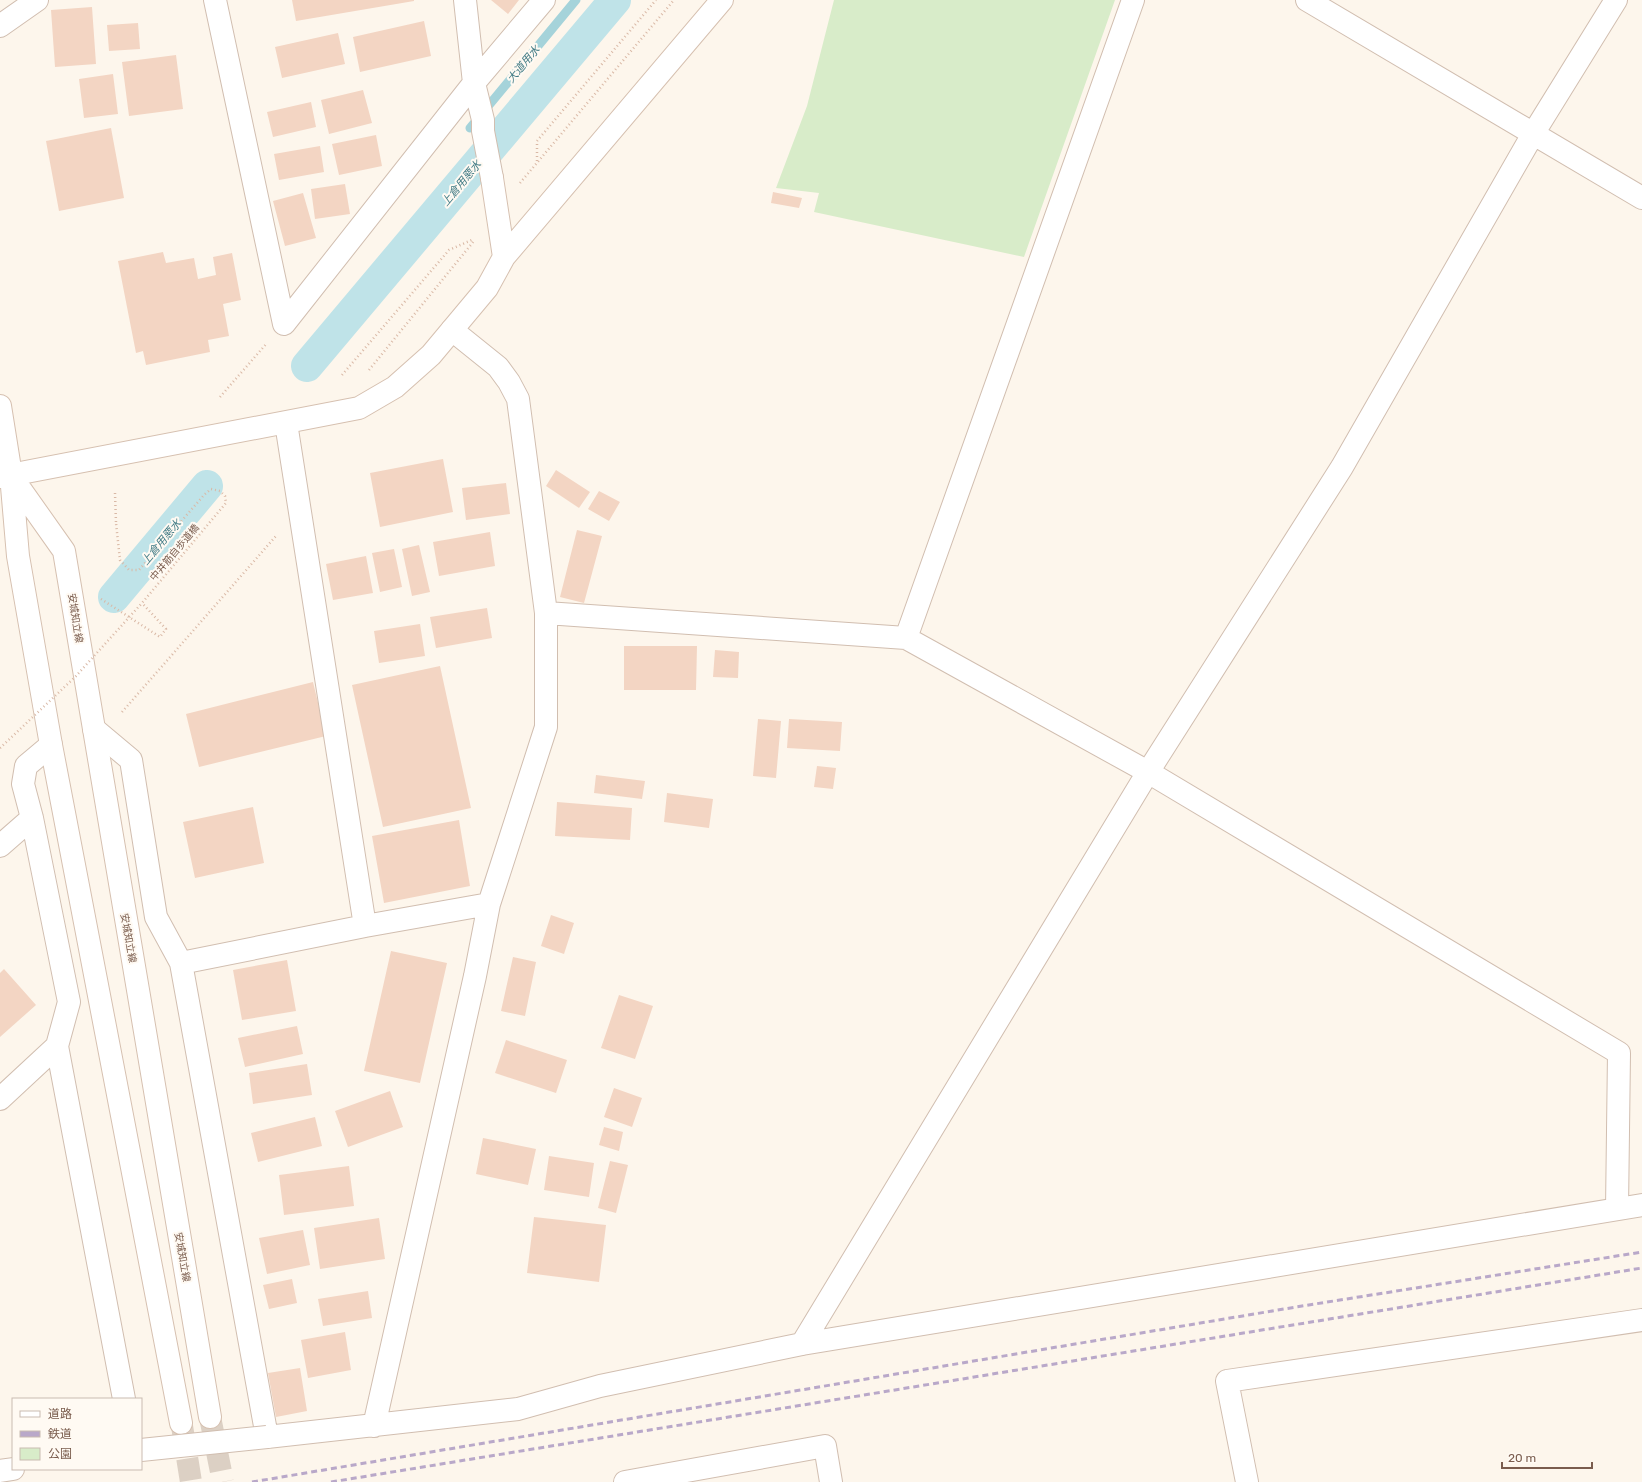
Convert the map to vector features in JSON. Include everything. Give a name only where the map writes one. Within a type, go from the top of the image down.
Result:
[{"type":"street","points":[[0,26],[37,0]]},
{"type":"street","points":[[215,0],[284,324]]},
{"type":"street","points":[[465,0],[474,82],[483,125],[504,257]]},
{"type":"street","points":[[284,324],[474,82],[544,0]]},
{"type":"street","points":[[5,476],[359,408],[395,387],[432,355],[486,288],[504,257],[722,0]]},
{"type":"street","points":[[906,638],[1133,0]]},
{"type":"street","points":[[1308,0],[1642,198]]},
{"type":"street","points":[[802,1344],[1148,772],[1342,466],[1534,134],[1616,0]]},
{"type":"street","points":[[374,1426],[471,992],[489,904],[546,727],[546,613],[518,399],[509,382],[498,368],[452,330]]},
{"type":"street","points":[[0,406],[5,476],[50,745],[181,1423]]},
{"type":"street","points":[[286,423],[365,926]]},
{"type":"street","name":"安城知立線","points":[[5,476],[64,551],[210,1417]]},
{"type":"street","points":[[546,613],[906,638],[1148,772],[1619,1053],[1617,1209]]},
{"type":"street","points":[[94,729],[131,760],[156,917],[181,963],[267,1437]]},
{"type":"street","points":[[50,745],[26,766],[23,784],[32,818],[69,1002],[57,1046],[124,1398]]},
{"type":"street","points":[[0,846],[32,818]]},
{"type":"street","points":[[181,963],[365,926],[489,904]]},
{"type":"street","points":[[0,1099],[57,1046]]},
{"type":"street","points":[[142,1450],[374,1426],[518,1409],[600,1386],[802,1344],[1642,1205]]},
{"type":"street","points":[[1247,1482],[1227,1381],[1642,1320]]},
{"type":"street","points":[[625,1482],[825,1446],[831,1482]]},
{"type":"street","points":[[0,1471],[12,1469]]},
{"type":"path","points":[[656,0],[537,141],[537,162],[674,0]]},
{"type":"path","points":[[342,375],[449,250],[477,238],[367,372]]},
{"type":"path","points":[[220,396],[284,324]]},
{"type":"path","name":"中井筋自歩道橋","points":[[0,748],[76,676],[142,603],[226,502],[225,496],[220,491],[211,489],[204,495],[139,570],[129,570],[120,560],[116,523],[115,493]]},
{"type":"path","points":[[122,712],[299,509]]},
{"type":"path","points":[[101,599],[160,637],[166,629],[142,603]]},
{"type":"green space","points":[[834,0],[1115,0],[1024,257],[814,212],[819,193],[776,188],[807,106]]},
{"type":"building","points":[[292,0],[414,0],[414,1],[296,21]]},
{"type":"building","points":[[491,0],[519,0],[508,14]]},
{"type":"building","points":[[92,7],[96,64],[55,67],[51,10]]},
{"type":"building","points":[[424,21],[431,56],[360,72],[353,37]]},
{"type":"building","points":[[138,23],[140,49],[109,51],[107,25]]},
{"type":"building","points":[[338,33],[345,64],[282,78],[275,47]]},
{"type":"building","points":[[176,55],[183,109],[129,116],[122,62]]},
{"type":"building","points":[[113,74],[118,114],[84,118],[79,79]]},
{"type":"building","points":[[363,90],[372,123],[329,134],[321,100]]},
{"type":"building","points":[[311,102],[316,127],[273,137],[267,112]]},
{"type":"building","points":[[111,128],[124,198],[59,211],[46,141]]},
{"type":"building","points":[[376,135],[382,166],[339,175],[332,144]]},
{"type":"building","points":[[320,146],[324,172],[279,180],[274,154]]},
{"type":"building","points":[[345,184],[350,214],[315,219],[311,189]]},
{"type":"building","points":[[773,192],[802,198],[799,208],[771,203]]},
{"type":"building","points":[[303,193],[316,238],[285,246],[273,201]]},
{"type":"building","points":[[163,252],[166,263],[194,258],[198,279],[216,275],[213,257],[232,253],[241,300],[223,304],[229,336],[208,340],[210,352],[146,365],[143,351],[136,353],[118,261]]},
{"type":"building","points":[[443,459],[453,512],[380,527],[370,473]]},
{"type":"building","points":[[556,470],[590,492],[579,508],[546,486]]},
{"type":"building","points":[[506,483],[510,514],[466,520],[462,488]]},
{"type":"building","points":[[599,491],[620,502],[609,521],[588,509]]},
{"type":"building","points":[[577,530],[602,536],[584,603],[560,597]]},
{"type":"building","points":[[490,532],[495,566],[439,576],[433,542]]},
{"type":"building","points":[[419,545],[430,592],[412,596],[402,549]]},
{"type":"building","points":[[394,549],[402,587],[380,592],[372,553]]},
{"type":"building","points":[[366,556],[373,593],[333,600],[326,564]]},
{"type":"building","points":[[487,608],[492,638],[436,648],[430,617]]},
{"type":"building","points":[[420,624],[425,656],[379,663],[374,631]]},
{"type":"building","points":[[624,646],[697,646],[696,690],[624,690]]},
{"type":"building","points":[[715,650],[739,652],[738,678],[713,677]]},
{"type":"building","points":[[440,666],[471,808],[383,827],[352,685]]},
{"type":"building","points":[[313,682],[326,736],[199,767],[186,714]]},
{"type":"building","points":[[758,719],[781,721],[776,778],[753,776]]},
{"type":"building","points":[[789,719],[842,722],[840,751],[787,748]]},
{"type":"building","points":[[817,766],[836,768],[833,789],[814,787]]},
{"type":"building","points":[[596,775],[645,781],[642,799],[594,793]]},
{"type":"building","points":[[667,793],[713,799],[709,828],[664,822]]},
{"type":"building","points":[[557,802],[632,808],[630,840],[555,836]]},
{"type":"building","points":[[253,807],[264,863],[195,878],[183,822]]},
{"type":"building","points":[[459,820],[470,886],[384,903],[372,836]]},
{"type":"building","points":[[551,915],[574,923],[564,954],[541,946]]},
{"type":"building","points":[[391,951],[447,963],[420,1083],[364,1071]]},
{"type":"building","points":[[513,957],[536,962],[525,1016],[501,1011]]},
{"type":"building","points":[[287,960],[296,1011],[242,1020],[233,970]]},
{"type":"building","points":[[4,969],[36,1005],[0,1037],[0,973]]},
{"type":"building","points":[[619,995],[653,1006],[635,1059],[601,1048]]},
{"type":"building","points":[[297,1026],[303,1054],[245,1067],[238,1038]]},
{"type":"building","points":[[506,1040],[567,1060],[556,1093],[495,1073]]},
{"type":"building","points":[[307,1064],[312,1095],[253,1104],[249,1073]]},
{"type":"building","points":[[614,1088],[642,1098],[632,1127],[604,1117]]},
{"type":"building","points":[[390,1091],[403,1127],[348,1147],[335,1111]]},
{"type":"building","points":[[315,1117],[322,1146],[258,1162],[251,1133]]},
{"type":"building","points":[[604,1127],[623,1132],[619,1151],[599,1145]]},
{"type":"building","points":[[483,1138],[536,1149],[528,1185],[476,1174]]},
{"type":"building","points":[[549,1156],[594,1163],[589,1197],[544,1190]]},
{"type":"building","points":[[610,1161],[628,1165],[616,1213],[598,1208]]},
{"type":"building","points":[[349,1166],[354,1206],[284,1215],[279,1175]]},
{"type":"building","points":[[534,1217],[606,1225],[599,1282],[527,1273]]},
{"type":"building","points":[[379,1218],[385,1259],[320,1269],[314,1228]]},
{"type":"building","points":[[303,1230],[310,1265],[267,1274],[259,1238]]},
{"type":"building","points":[[292,1279],[297,1303],[269,1309],[263,1285]]},
{"type":"building","points":[[368,1291],[372,1318],[323,1326],[318,1299]]},
{"type":"building","points":[[345,1332],[351,1370],[308,1378],[301,1340]]},
{"type":"building","points":[[300,1368],[307,1411],[276,1417],[268,1373]]},
{"type":"waterway","name":"大道用水","points":[[470,128],[576,0]]},
{"type":"waterway","name":"上倉用悪水","points":[[307,366],[615,0]]},
{"type":"waterway","name":"上倉用悪水","points":[[114,597],[207,486]]},
{"type":"tunnel","points":[[210,1417],[223,1482]]},
{"type":"tunnel","points":[[182,1426],[191,1482]]},
{"type":"railway","points":[[252,1482],[1296,1307],[1642,1252]]},
{"type":"railway","points":[[331,1482],[1642,1268]]}]
